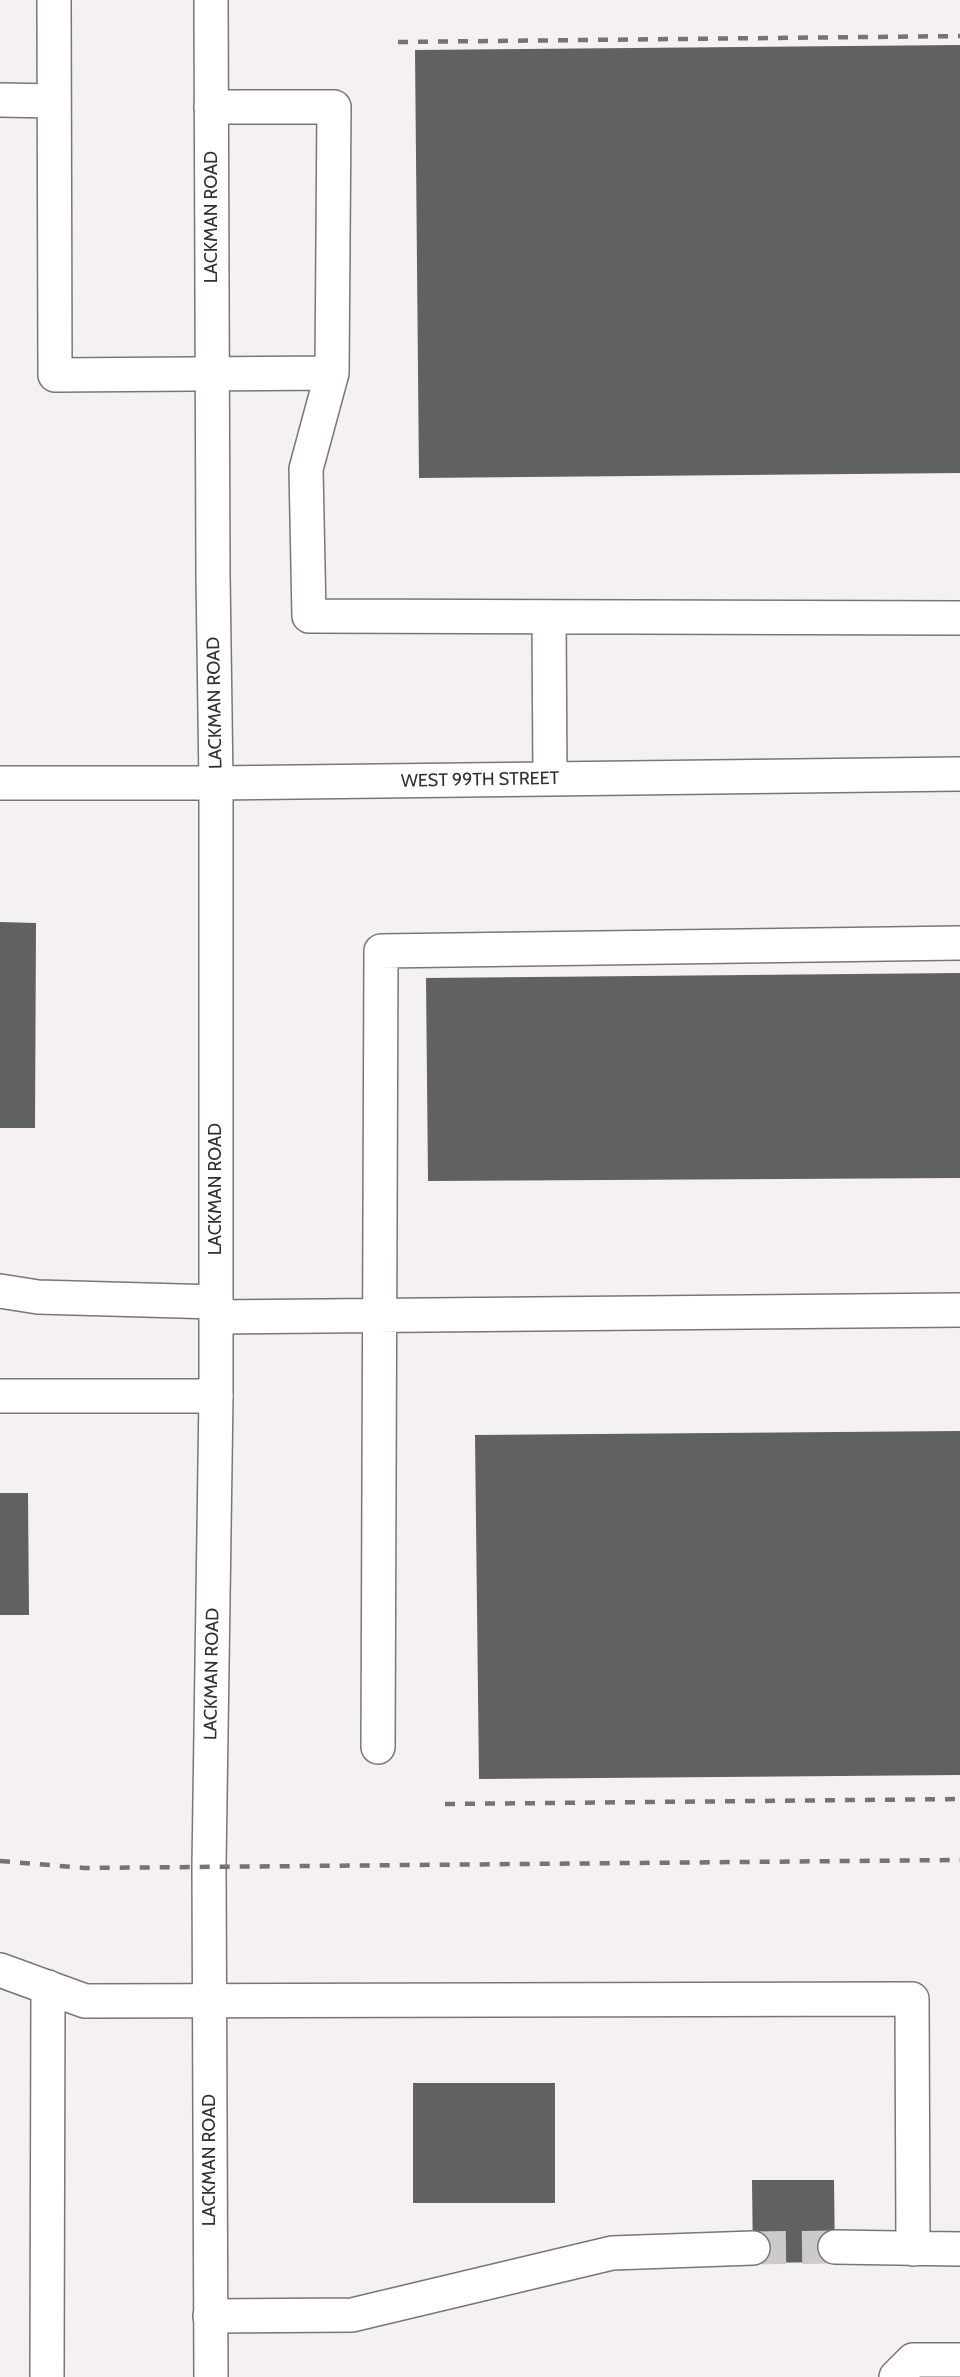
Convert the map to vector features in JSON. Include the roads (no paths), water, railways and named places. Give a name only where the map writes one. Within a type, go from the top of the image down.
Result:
[{"type":"main road","points":[[54,0],[55,375],[332,373]]},
{"type":"main road","name":"LACKMAN ROAD","points":[[211,0],[216,783],[216,1396],[209,2000],[211,2377]]},
{"type":"main road","points":[[0,100],[54,101]]},
{"type":"main road","points":[[211,107],[334,107],[332,373],[306,469],[309,616],[960,618]]},
{"type":"main road","points":[[549,617],[550,779]]},
{"type":"main road","name":"WEST 99TH STREET","points":[[0,783],[216,783],[960,774]]},
{"type":"main road","points":[[378,1747],[381,951],[960,943]]},
{"type":"main road","points":[[0,1291],[216,1310],[380,1315],[960,1310]]},
{"type":"main road","points":[[0,1396],[216,1396]]},
{"type":"main road","points":[[0,1970],[85,2001],[912,1999],[913,2249]]},
{"type":"main road","points":[[47,2377],[48,1987]]},
{"type":"main road","points":[[835,2247],[960,2249]]},
{"type":"main road","points":[[210,2316],[352,2315],[612,2253],[753,2248]]},
{"type":"main road","points":[[907,2372],[960,2360]]},
{"type":"tunnel","points":[[753,2248],[835,2247]]},
{"type":"railway","points":[[398,42],[960,36]]},
{"type":"railway","points":[[445,1804],[960,1799]]},
{"type":"railway","points":[[0,1861],[85,1868],[960,1860]]}]
